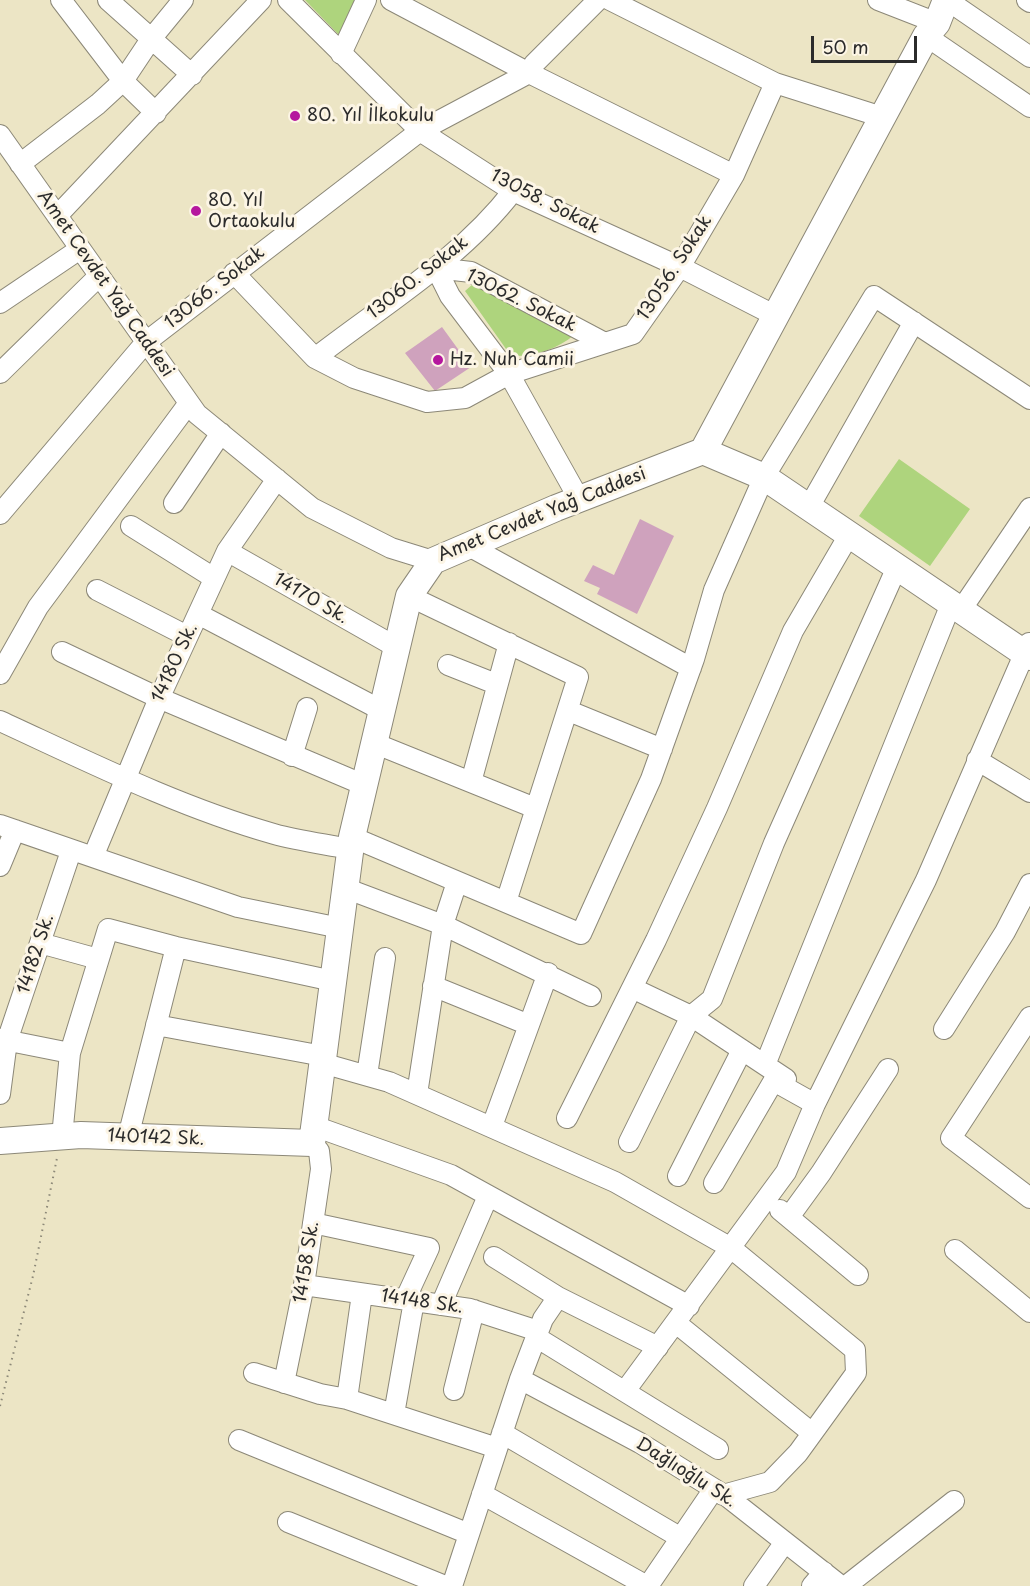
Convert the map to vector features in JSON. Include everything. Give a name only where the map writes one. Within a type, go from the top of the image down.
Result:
[{"type":"main road","points":[[939,15],[774,315],[703,451],[764,477],[956,607],[1028,650]]},
{"type":"main road","name":"Amet Cevdet Yağ Caddesi","points":[[434,561],[579,499],[703,451]]},
{"type":"main road","points":[[313,1134],[351,843],[409,597],[434,561]]},
{"type":"main road","name":"140142 Sk.","points":[[0,1141],[62,1137],[313,1134]]},
{"type":"street","points":[[61,0],[123,81],[156,112]]},
{"type":"street","points":[[108,0],[192,75]]},
{"type":"street","points":[[20,164],[98,104],[123,81],[151,39],[183,0]]},
{"type":"street","points":[[57,216],[261,0]]},
{"type":"street","name":"13058. Sokak","points":[[288,0],[420,131],[513,191],[680,267],[774,315]]},
{"type":"street","points":[[341,54],[366,0]]},
{"type":"street","points":[[391,0],[529,73],[734,175]]},
{"type":"street","name":"13066. Sokak","points":[[0,514],[146,342],[420,131],[529,73],[534,64],[598,0]]},
{"type":"street","points":[[610,0],[775,83],[882,117]]},
{"type":"street","points":[[878,0],[939,15],[1030,57]]},
{"type":"street","points":[[939,15],[1030,107]]},
{"type":"street","name":"13056. Sokak","points":[[234,273],[315,358],[354,378],[427,402],[465,398],[509,374],[633,334],[680,267],[734,175],[775,83]]},
{"type":"street","name":"Amet Cevdet Yağ Caddesi","points":[[1,138],[197,414],[312,508],[391,548],[434,561]]},
{"type":"street","name":"13060. Sokak","points":[[315,358],[436,268],[492,219],[513,191]]},
{"type":"street","points":[[0,303],[80,249]]},
{"type":"street","points":[[436,268],[450,296],[509,374],[579,499]]},
{"type":"street","name":"13062. Sokak","points":[[436,268],[471,272],[603,342]]},
{"type":"street","points":[[0,373],[99,276]]},
{"type":"street","points":[[0,722],[125,778],[276,835],[351,843],[457,882],[581,934],[662,749],[691,668],[714,590],[764,477],[874,296],[1030,399]]},
{"type":"street","points":[[809,507],[914,322]]},
{"type":"street","points":[[0,674],[38,607],[189,404]]},
{"type":"street","points":[[174,503],[221,433]]},
{"type":"street","name":"14180 Sk.","points":[[93,857],[159,698],[227,551],[277,479]]},
{"type":"street","points":[[714,1183],[771,1070],[956,607],[1030,508]]},
{"type":"street","points":[[131,526],[214,578]]},
{"type":"street","points":[[567,1118],[632,988],[717,808],[793,631],[849,535]]},
{"type":"street","points":[[469,546],[691,668]]},
{"type":"street","name":"14170 Sk.","points":[[227,551],[396,647]]},
{"type":"street","points":[[629,1142],[692,1016],[712,999],[774,843],[897,567]]},
{"type":"street","points":[[97,590],[188,636]]},
{"type":"street","points":[[409,597],[578,677],[506,903]]},
{"type":"street","points":[[198,614],[381,710]]},
{"type":"street","points":[[471,782],[509,643]]},
{"type":"street","points":[[625,1391],[786,1172],[815,1104],[926,880],[977,760],[1028,650]]},
{"type":"street","points":[[62,652],[159,698],[364,785]]},
{"type":"street","points":[[448,665],[496,684]]},
{"type":"street","points":[[292,756],[308,708]]},
{"type":"street","points":[[569,711],[662,749]]},
{"type":"street","points":[[374,743],[536,808]]},
{"type":"street","points":[[977,760],[1030,792]]},
{"type":"street","points":[[0,866],[7,827],[238,907],[340,928]]},
{"type":"street","name":"14182 Sk.","points":[[0,1094],[4,1040],[71,851]]},
{"type":"street","points":[[417,1094],[443,925],[457,882]]},
{"type":"street","points":[[944,1029],[1005,932],[1030,885]]},
{"type":"street","points":[[345,888],[443,925],[548,973],[591,996]]},
{"type":"street","points":[[62,1137],[70,1053],[108,929],[176,947],[333,981]]},
{"type":"street","points":[[40,942],[98,959]]},
{"type":"street","points":[[128,1137],[176,947]]},
{"type":"street","points":[[367,1075],[385,957]]},
{"type":"street","points":[[492,1126],[548,973]]},
{"type":"street","points":[[434,986],[529,1025]]},
{"type":"street","points":[[632,988],[692,1016],[786,1079],[781,1085],[815,1104]]},
{"type":"street","points":[[1030,1017],[951,1138],[1030,1198]]},
{"type":"street","points":[[156,1025],[322,1060],[367,1075],[492,1126],[615,1182],[731,1248],[855,1350],[856,1373],[798,1454],[770,1482],[719,1492],[681,1538],[647,1586],[482,1494]]},
{"type":"street","points":[[4,1040],[70,1053]]},
{"type":"street","points":[[678,1176],[742,1050]]},
{"type":"street","points":[[789,1217],[821,1173],[888,1069]]},
{"type":"street","points":[[313,1134],[451,1175],[688,1306]]},
{"type":"street","name":"14158 Sk.","points":[[284,1383],[304,1285],[321,1169],[319,1151],[313,1134]]},
{"type":"street","points":[[441,1305],[488,1196]]},
{"type":"street","points":[[767,1199],[858,1275]]},
{"type":"street","points":[[313,1223],[429,1248],[410,1300],[394,1414]]},
{"type":"street","points":[[955,1250],[1030,1312]]},
{"type":"street","points":[[494,1257],[558,1297],[658,1347]]},
{"type":"street","name":"14148 Sk.","points":[[304,1285],[474,1310],[537,1334],[718,1449]]},
{"type":"street","points":[[346,1399],[362,1294]]},
{"type":"street","points":[[452,1586],[520,1379],[537,1334],[558,1297]]},
{"type":"street","points":[[454,1390],[474,1310]]},
{"type":"street","points":[[676,1323],[812,1433]]},
{"type":"street","points":[[254,1373],[394,1414],[500,1441],[681,1538]]},
{"type":"street","name":"Dağlıoğlu Sk.","points":[[520,1379],[640,1443],[719,1492],[785,1542],[818,1579],[843,1586]]},
{"type":"street","points":[[240,1440],[470,1534]]},
{"type":"street","points":[[843,1586],[954,1501]]},
{"type":"street","points":[[288,1522],[445,1586]]},
{"type":"street","points":[[754,1586],[785,1542]]},
{"type":"path","points":[[0,1406],[33,1276],[62,1137]]},
{"type":"green space","points":[[305,0],[361,0],[340,36]]},
{"type":"green space","points":[[473,284],[481,284],[574,335],[545,351],[511,356],[465,291]]},
{"type":"green space","points":[[899,459],[970,509],[930,566],[859,516]]},
{"type":"building","name":"Hz. Nuh Camii","points":[[442,327],[471,367],[435,391],[405,353]]},
{"type":"building","points":[[640,519],[674,536],[637,614],[597,594],[600,588],[584,581],[593,565],[614,575]]},
{"type":"place","name":"80. Yıl İlkokulu","points":[[295,116]]},
{"type":"place","name":"80. Yıl Ortaokulu","points":[[196,211]]},
{"type":"place","name":"Hz. Nuh Camii","points":[[438,360]]}]
